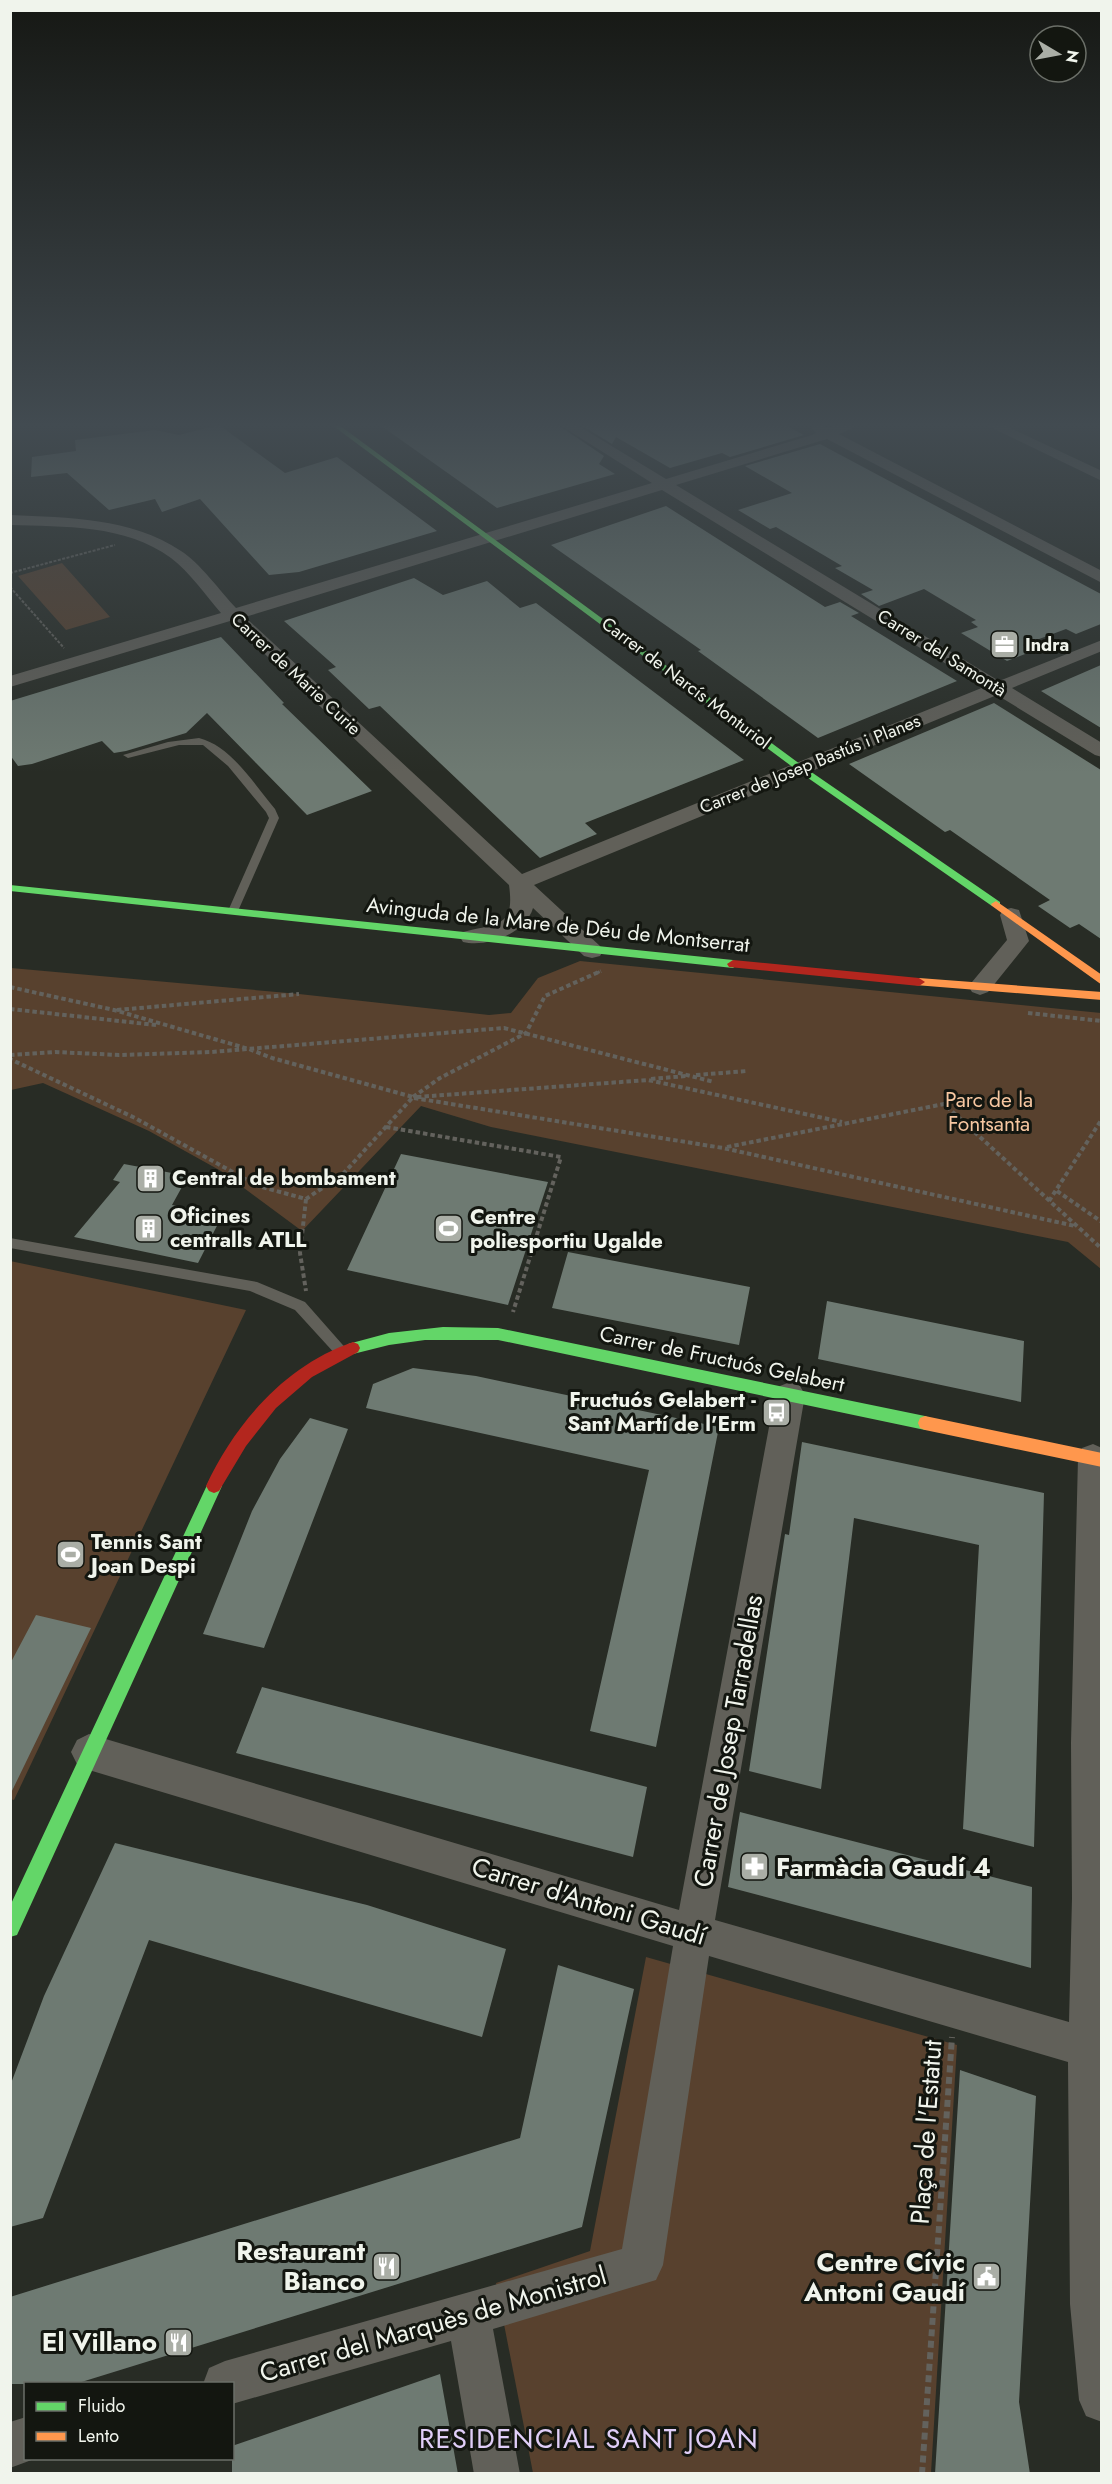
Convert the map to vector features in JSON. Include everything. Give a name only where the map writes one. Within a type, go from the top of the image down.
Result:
[{"type":"street","name":"Carrer de Marie Curie","points":[[150,541],[177,555],[233,615],[592,951]]},
{"type":"street","points":[[10,682],[476,541]]},
{"type":"street","name":"Carrer de Narcís Monturiol","points":[[494,541],[801,769],[1011,915],[1101,981]]},
{"type":"street","name":"Carrer del Samontà","points":[[760,541],[1101,751]]},
{"type":"street","points":[[1035,541],[1101,578]]},
{"type":"street","name":"Carrer de Josep Bastús i Planes","points":[[519,883],[1101,645]]},
{"type":"street","points":[[471,937],[500,931],[516,920],[522,909],[519,883]]},
{"type":"street","name":"Avinguda de la Mare de Déu de Montserrat","points":[[10,888],[592,951],[1101,996]]},
{"type":"street","points":[[980,987],[1018,942],[1011,915]]},
{"type":"street","name":"Carrer de Fructuós Gelabert","points":[[10,1928],[175,1565],[229,1455],[246,1428],[279,1393],[312,1369],[342,1352],[377,1339],[414,1332],[470,1330],[1097,1459]]},
{"type":"street","name":"Carrer de Josep Tarradellas","points":[[641,2265],[694,1933],[790,1395]]},
{"type":"street","points":[[1097,1459],[1088,1743],[1089,2048],[1092,2304],[1101,2400]]},
{"type":"street","name":"Carrer d'Antoni Gaudí","points":[[89,1752],[694,1933],[1089,2048]]},
{"type":"street","name":"Carrer del Marquès de Monistrol","points":[[232,2382],[641,2265]]},
{"type":"street","points":[[468,2315],[497,2474]]},
{"type":"lane","points":[[128,755],[174,743],[205,742],[218,752],[271,811],[274,818],[233,911]]},
{"type":"lane","points":[[10,1243],[252,1286],[300,1306],[342,1352]]},
{"type":"path","points":[[10,573],[110,547]]},
{"type":"path","points":[[10,587],[76,662]]},
{"type":"path","points":[[10,1057],[135,1118],[258,1186],[306,1199],[343,1174],[413,1097],[440,1078],[526,1033],[545,996],[604,970]]},
{"type":"path","points":[[10,987],[114,1010],[249,1049],[272,1058],[435,1103],[723,1148],[1075,1226]]},
{"type":"path","points":[[114,1010],[299,994]]},
{"type":"path","points":[[10,1009],[166,1026]]},
{"type":"path","points":[[10,1057],[55,1052],[119,1055],[249,1049],[504,1028],[714,1082]]},
{"type":"path","points":[[413,1097],[747,1071]]},
{"type":"path","points":[[648,1080],[844,1123]]},
{"type":"path","points":[[723,1148],[944,1104],[1101,1249]]},
{"type":"path","points":[[1049,1201],[1101,1119]]},
{"type":"path","points":[[386,1127],[561,1157],[516,1300]]},
{"type":"path","points":[[1057,1191],[1101,1222]]},
{"type":"path","points":[[306,1199],[300,1252],[310,1318]]},
{"type":"path","name":"Plaça de l'Estatut","points":[[922,2474],[954,2009]]},
{"type":"green space","points":[[62,563],[110,617],[66,630],[18,576]]},
{"type":"green space","name":"Parc de la Fontsanta","points":[[580,961],[1101,1013],[1101,1269],[1068,1242],[491,1127],[421,1106],[302,1231],[221,1171],[149,1131],[43,1083],[11,1090],[11,968],[299,994],[489,1015],[511,1013],[538,978]]},
{"type":"green space","name":"Tennis Sant Joan Despi","points":[[10,1261],[246,1310],[14,1800],[10,1799]]},
{"type":"green space","points":[[646,1957],[957,2045],[931,2473],[533,2473],[496,2283],[590,2251]]},
{"type":"building","points":[[238,541],[404,541],[299,572],[269,575]]},
{"type":"building","points":[[563,541],[721,541],[825,607],[840,602],[859,613],[851,616],[957,681],[818,738],[698,651],[701,650],[551,545]]},
{"type":"building","points":[[800,541],[1002,541],[1101,594],[1101,624],[1076,634],[1066,629],[1023,645],[1033,651],[1007,661],[961,633],[978,627],[971,622],[976,620],[924,589],[879,606],[861,594],[873,590],[835,568],[842,566]]},
{"type":"building","points":[[414,578],[443,595],[487,581],[520,608],[536,603],[744,760],[585,823],[597,834],[540,858],[380,706],[369,709],[328,670],[336,667],[284,621]]},
{"type":"building","points":[[221,637],[284,703],[282,704],[372,791],[307,815],[207,713],[186,733],[126,751],[114,753],[102,741],[32,764],[18,766],[10,755],[10,701]]},
{"type":"building","points":[[1101,665],[1101,728],[1041,691]]},
{"type":"building","points":[[994,703],[1101,770],[1101,939],[1079,924],[1070,928],[1038,906],[1050,900],[950,830],[945,832],[849,764]]},
{"type":"building","name":"Centre poliesportiu Ugalde","points":[[401,1154],[548,1182],[508,1305],[347,1270]]},
{"type":"building","name":"Oficines centralls ATLL","points":[[124,1164],[188,1176],[172,1205],[223,1214],[198,1263],[74,1237],[120,1182],[113,1180]]},
{"type":"building","points":[[568,1252],[750,1287],[739,1345],[552,1308]]},
{"type":"building","points":[[827,1301],[1024,1341],[1021,1402],[818,1359]]},
{"type":"building","points":[[413,1368],[476,1376],[719,1427],[656,1747],[590,1731],[649,1470],[366,1408],[373,1384]]},
{"type":"building","points":[[310,1418],[348,1429],[264,1648],[203,1634],[252,1511],[280,1459]]},
{"type":"building","points":[[802,1442],[1044,1493],[1034,1847],[963,1829],[979,1545],[854,1518],[821,1789],[749,1771],[785,1534],[789,1535]]},
{"type":"building","points":[[36,1615],[91,1628],[10,1795],[10,1664]]},
{"type":"building","points":[[262,1687],[647,1787],[633,1857],[236,1753]]},
{"type":"building","points":[[740,1812],[1032,1887],[1031,1968],[728,1887]]},
{"type":"building","points":[[115,1843],[367,1905],[506,1949],[482,2037],[149,1940],[43,2218],[10,2227],[10,2086],[44,1996]]},
{"type":"building","points":[[558,1965],[634,1989],[582,2227],[81,2382],[10,2384],[10,2297],[520,2138]]},
{"type":"building","name":"Centre Cívic Antoni Gaudí","points":[[960,2070],[1036,2096],[1019,2402],[1030,2474],[935,2474]]},
{"type":"building","points":[[440,2374],[458,2474],[232,2474],[234,2445]]},
{"type":"traffic: fast","points":[[492,541],[801,769],[996,904]]},
{"type":"traffic: fast","points":[[10,888],[733,964]]},
{"type":"traffic: fast","points":[[353,1348],[389,1339],[425,1334],[461,1332],[498,1334],[925,1423]]},
{"type":"traffic: fast","points":[[10,1928],[214,1486]]},
{"type":"traffic: slow","points":[[996,904],[1102,981]]},
{"type":"traffic: slow","points":[[919,982],[1102,996]]},
{"type":"traffic: slow","points":[[925,1423],[1102,1460]]},
{"type":"traffic: jam","points":[[733,964],[919,982]]},
{"type":"traffic: jam","points":[[214,1486],[240,1441],[270,1404],[307,1373],[353,1348]]},
{"type":"place","name":"Indra","points":[[1004,645]]},
{"type":"place","name":"Central de bombament","points":[[151,1178]]},
{"type":"place","name":"Oficines centralls ATLL","points":[[149,1228]]},
{"type":"place","name":"Centre poliesportiu Ugalde","points":[[449,1229]]},
{"type":"place","name":"Fructuós Gelabert - Sant Martí de l'Erm","points":[[777,1412]]},
{"type":"place","name":"Tennis Sant Joan Despi","points":[[70,1554]]},
{"type":"place","name":"Farmàcia Gaudí 4","points":[[755,1867]]},
{"type":"place","name":"Restaurant Bianco","points":[[386,2266]]},
{"type":"place","name":"Centre Cívic Antoni Gaudí","points":[[986,2277]]},
{"type":"place","name":"El Villano","points":[[178,2342]]},
{"type":"district","name":"RESIDENCIAL SANT JOAN","points":[[589,2438]]}]
